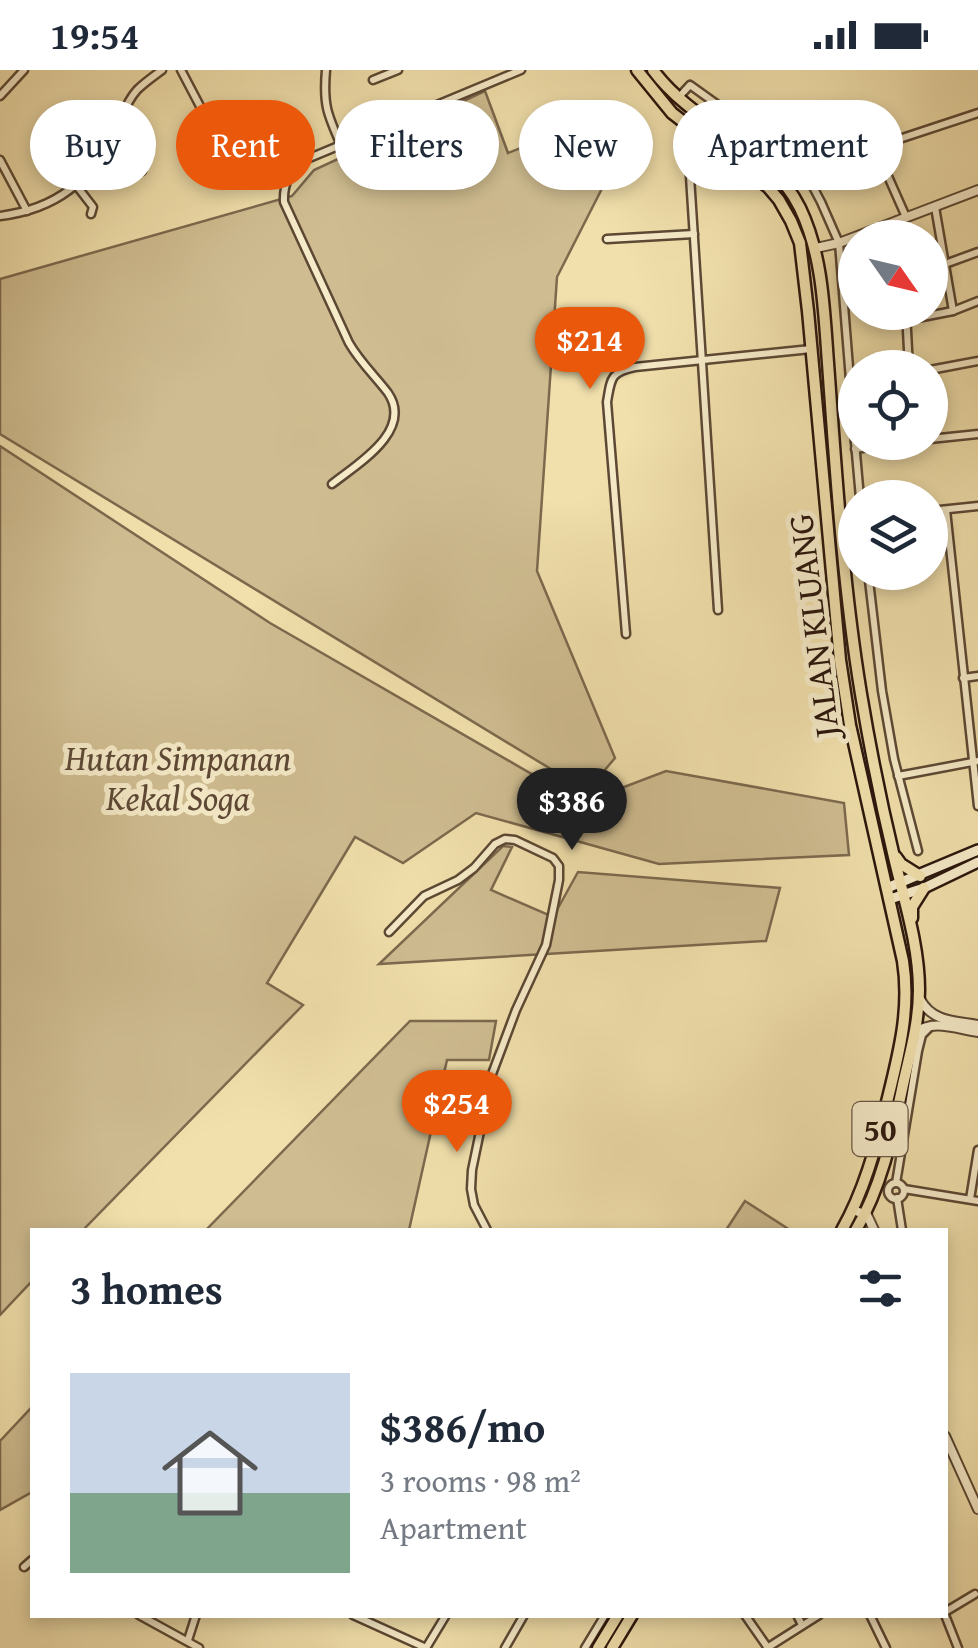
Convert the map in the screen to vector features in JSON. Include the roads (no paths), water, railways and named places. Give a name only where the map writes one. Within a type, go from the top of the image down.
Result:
[{"type":"highway","name":"JALAN KLUANG","points":[[636,70],[672,113],[755,176],[779,200],[800,243],[847,709],[906,977],[901,1045],[878,1139],[862,1192],[843,1228]]},
{"type":"highway","name":"JALAN KLUANG","points":[[654,70],[678,98],[779,175],[800,207],[816,248],[838,481]]},
{"type":"highway","name":"JALAN KLUANG","points":[[849,590],[861,694],[917,958],[919,994],[914,1034],[884,1167],[857,1228]]},
{"type":"highway","points":[[893,852],[922,882],[912,906],[911,930]]},
{"type":"highway","points":[[598,1648],[616,1618]]},
{"type":"highway","points":[[612,1648],[630,1618]]},
{"type":"main road","points":[[922,882],[978,850]]},
{"type":"main road","points":[[888,894],[978,862]]},
{"type":"street","points":[[0,96],[24,70]]},
{"type":"street","points":[[131,100],[162,70]]},
{"type":"street","points":[[181,70],[197,100]]},
{"type":"street","points":[[326,70],[326,112],[335,132]]},
{"type":"street","points":[[373,80],[398,70]]},
{"type":"street","points":[[449,100],[521,70]]},
{"type":"street","points":[[678,98],[690,85],[711,100]]},
{"type":"street","points":[[903,137],[978,112]]},
{"type":"street","points":[[332,484],[382,443],[394,417],[389,395],[350,342],[284,202],[288,176],[295,167],[335,147]]},
{"type":"street","points":[[0,160],[27,210]]},
{"type":"street","points":[[0,216],[42,207],[70,190]]},
{"type":"street","points":[[79,190],[92,214]]},
{"type":"street","points":[[692,190],[718,610]]},
{"type":"street","points":[[813,190],[838,242],[816,248]]},
{"type":"street","points":[[891,190],[901,219],[978,190]]},
{"type":"street","points":[[935,207],[937,220]]},
{"type":"street","points":[[607,239],[694,234]]},
{"type":"street","points":[[948,263],[978,252]]},
{"type":"street","points":[[948,282],[953,311]]},
{"type":"street","points":[[948,312],[978,301]]},
{"type":"street","points":[[626,634],[607,402],[610,381],[618,370],[811,349]]},
{"type":"street","points":[[948,367],[978,362]]},
{"type":"street","points":[[948,438],[978,434]]},
{"type":"street","points":[[948,510],[978,506]]},
{"type":"street","points":[[948,530],[978,806]]},
{"type":"street","points":[[870,590],[882,691],[898,776],[918,851]]},
{"type":"street","points":[[963,678],[978,676]]},
{"type":"street","points":[[898,776],[975,762]]},
{"type":"street","points":[[389,932],[424,896],[458,880],[505,839],[552,858],[559,866],[560,880],[546,945],[492,1074],[472,1170],[474,1205],[486,1228]]},
{"type":"street","points":[[919,994],[926,1010],[934,1016],[978,1028]]},
{"type":"street","points":[[914,1034],[933,1024],[978,1028]]},
{"type":"street","points":[[896,1183],[918,1052],[922,1036],[933,1024]]},
{"type":"street","points":[[902,1228],[896,1198],[889,1190],[891,1185],[974,1200],[978,1150]]},
{"type":"street","points":[[896,1198],[904,1189]]},
{"type":"street","points":[[853,1210],[866,1214],[873,1228]]},
{"type":"street","points":[[948,1441],[973,1487],[978,1509]]},
{"type":"street","points":[[24,1567],[30,1562]]},
{"type":"street","points":[[948,1612],[976,1594]]},
{"type":"street","points":[[145,1618],[199,1648]]},
{"type":"street","points":[[188,1640],[195,1618]]},
{"type":"street","points":[[360,1618],[426,1648],[444,1618]]},
{"type":"street","points":[[505,1648],[522,1618]]},
{"type":"street","points":[[585,1648],[604,1618]]},
{"type":"street","points":[[747,1618],[768,1648],[814,1618]]},
{"type":"street","points":[[798,1618],[802,1626]]},
{"type":"street","points":[[871,1618],[886,1648]]},
{"type":"street","points":[[947,1618],[958,1648]]},
{"type":"park label","name":"Hutan Simpanan Kekal Soga","points":[[178,777]]}]
